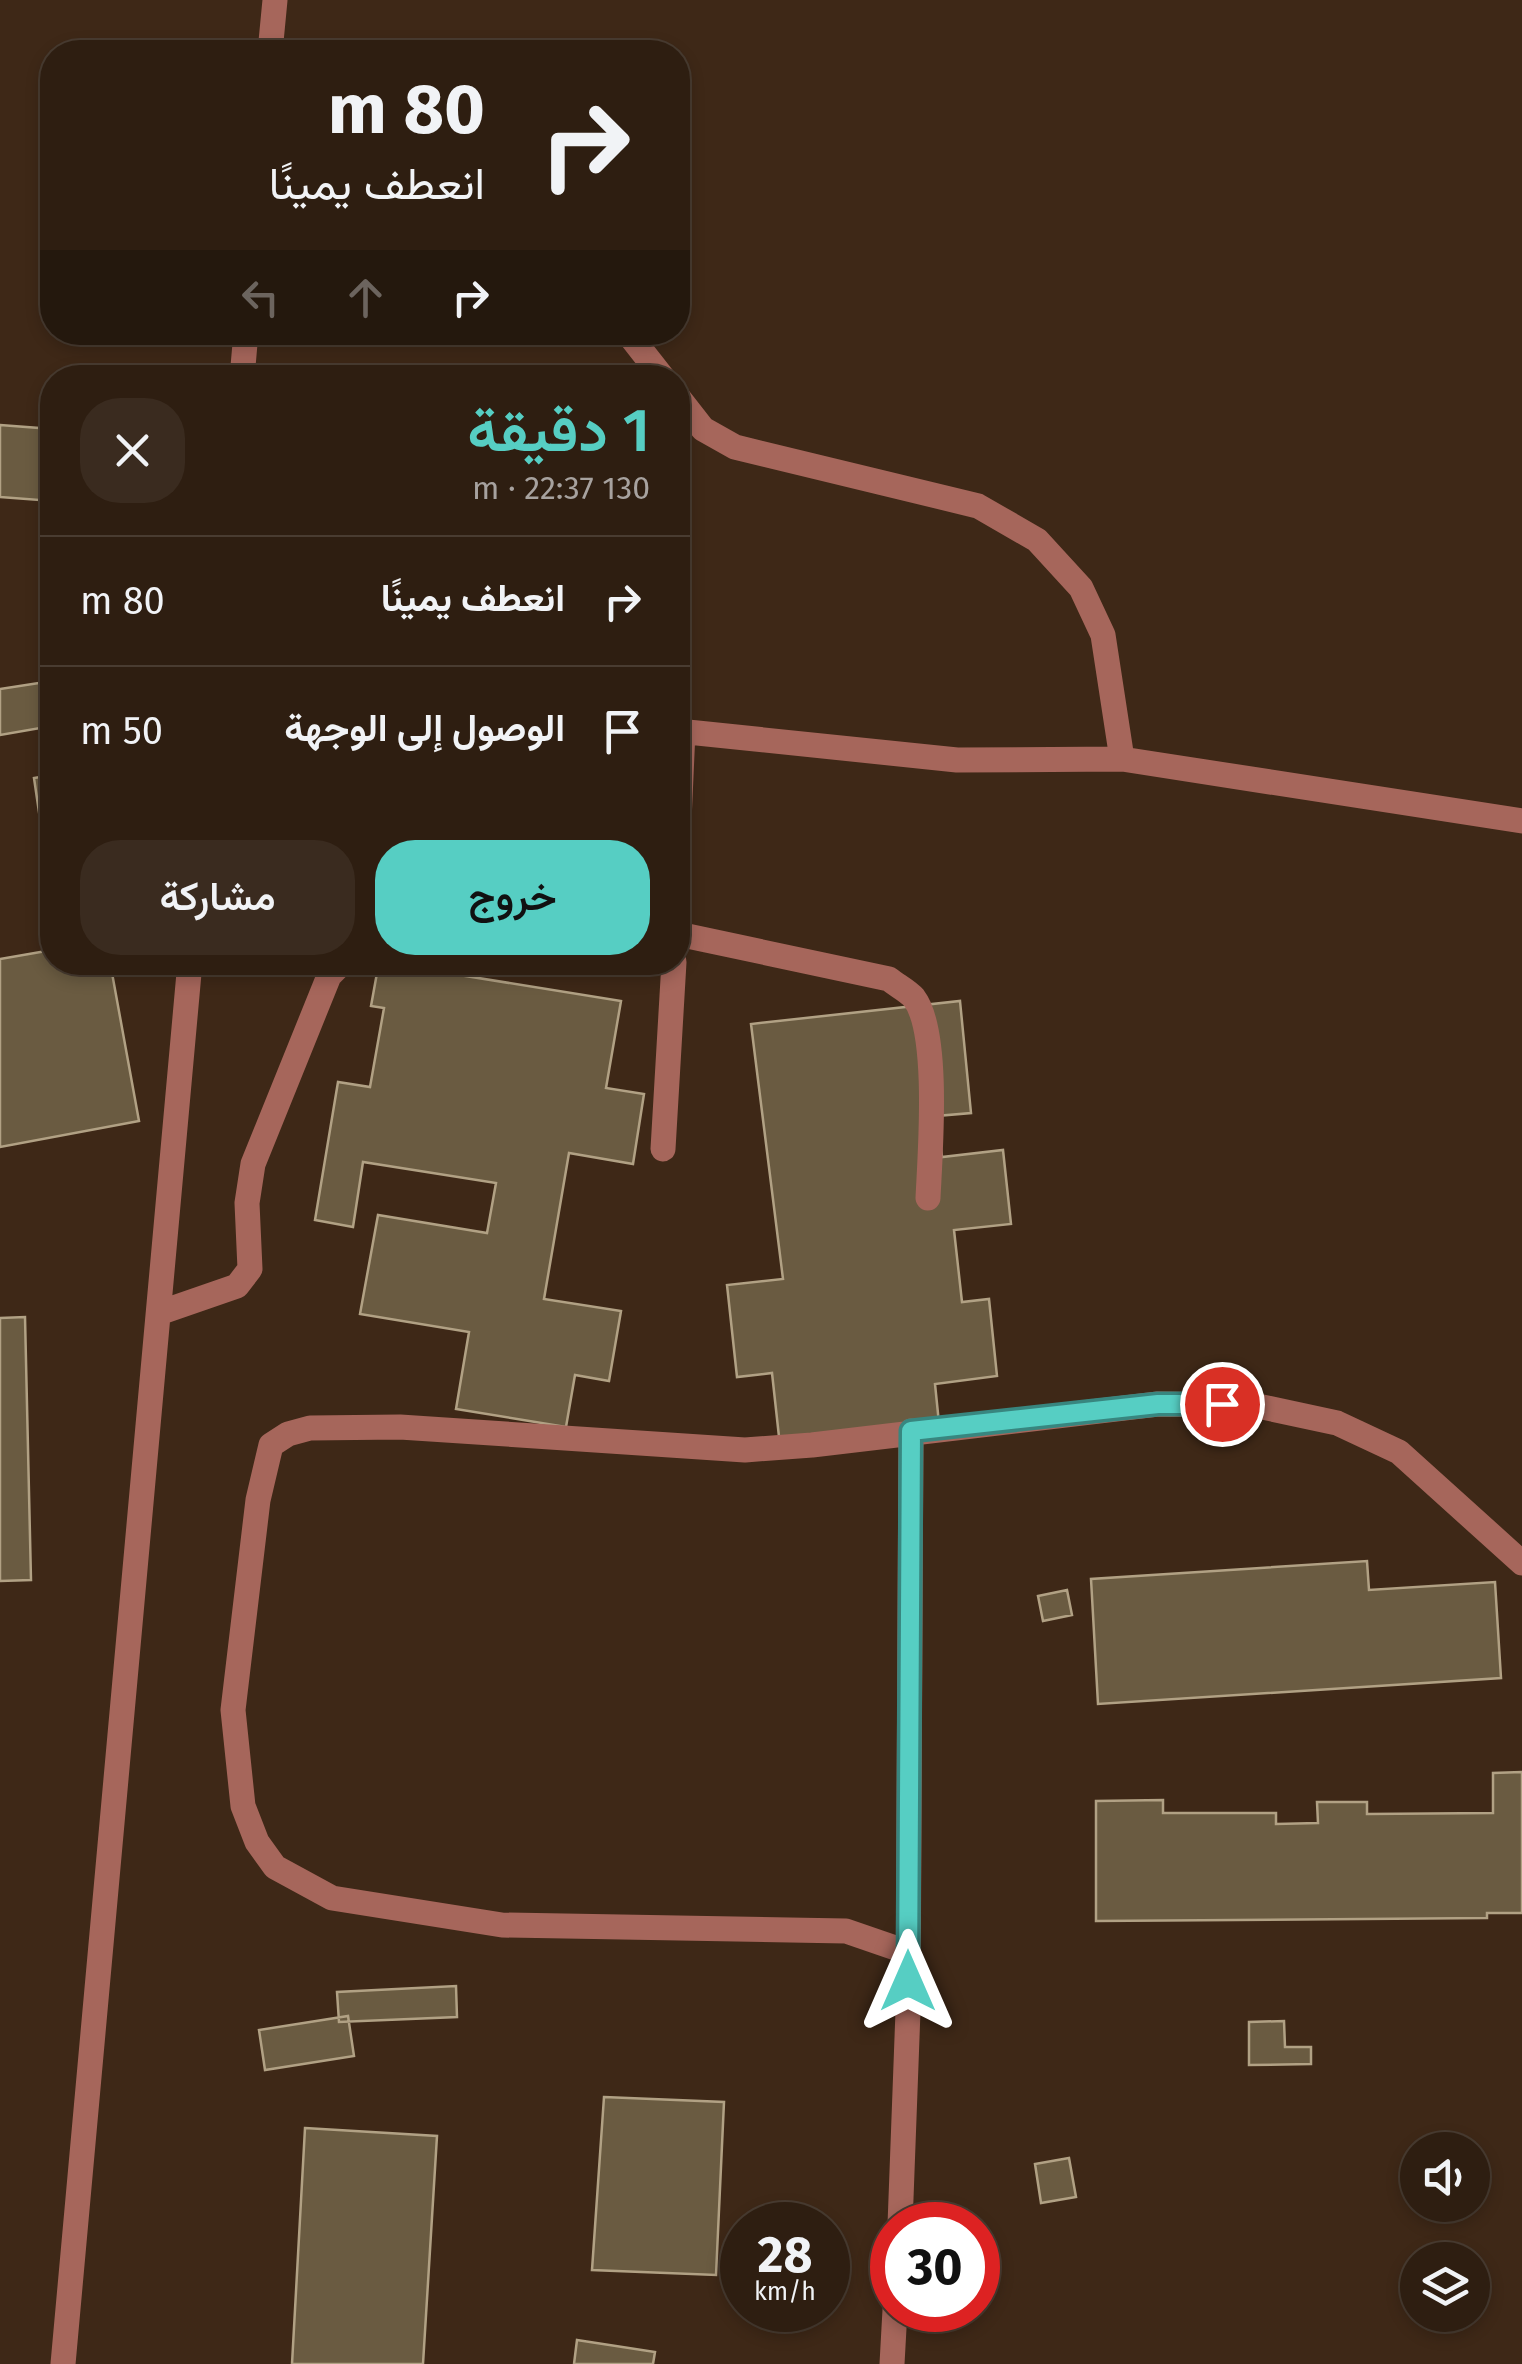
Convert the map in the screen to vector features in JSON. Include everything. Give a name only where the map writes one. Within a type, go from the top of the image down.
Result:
[{"type":"street","points":[[271,40],[275,0]]},
{"type":"street","points":[[637,345],[653,365]]},
{"type":"street","points":[[690,412],[704,429],[735,446],[978,506],[1037,540],[1081,588],[1103,635],[1122,758]]},
{"type":"street","points":[[690,732],[956,760],[1122,758],[1522,821]]},
{"type":"street","points":[[690,937],[889,979],[913,997],[924,1018],[930,1079],[928,1198]]},
{"type":"street","points":[[63,2364],[189,975]]},
{"type":"street","points":[[159,1313],[237,1286],[250,1269],[247,1203],[253,1164],[330,975]]},
{"type":"street","points":[[663,1150],[673,975]]},
{"type":"street","points":[[907,1952],[846,1931],[502,1925],[332,1898],[275,1867],[257,1842],[243,1806],[232,1710],[258,1500],[271,1445],[288,1434],[310,1428],[400,1427],[745,1450],[812,1446],[1158,1404],[1253,1405],[1337,1424],[1399,1452],[1493,1541],[1522,1563]]},
{"type":"street","points":[[901,2202],[907,1952],[911,1431]]},
{"type":"street","points":[[892,2364],[894,2332]]},
{"type":"building","points":[[0,425],[40,428],[40,500],[0,497]]},
{"type":"building","points":[[40,683],[40,728],[0,735],[0,689]]},
{"type":"building","points":[[40,777],[40,819],[34,778]]},
{"type":"building","points":[[40,952],[40,975],[112,975],[139,1121],[0,1147],[0,959]]},
{"type":"building","points":[[377,975],[460,975],[621,1001],[606,1088],[644,1094],[633,1164],[569,1153],[544,1299],[621,1311],[609,1381],[575,1375],[566,1427],[456,1409],[469,1332],[360,1314],[378,1215],[487,1233],[496,1183],[363,1162],[353,1227],[315,1220],[338,1082],[370,1087],[384,1008],[371,1006]]},
{"type":"building","points":[[960,1001],[971,1113],[937,1116],[942,1157],[1003,1150],[1011,1224],[954,1230],[962,1302],[989,1299],[997,1376],[935,1384],[940,1433],[781,1455],[772,1373],[737,1377],[727,1285],[783,1279],[751,1024]]},
{"type":"building","points":[[25,1317],[31,1580],[0,1581],[0,1318]]},
{"type":"building","points":[[1367,1561],[1369,1590],[1495,1582],[1501,1678],[1098,1704],[1091,1579]]},
{"type":"building","points":[[1067,1590],[1072,1615],[1043,1621],[1038,1596]]},
{"type":"building","points":[[1522,1772],[1522,1913],[1487,1913],[1487,1918],[1096,1921],[1096,1801],[1163,1800],[1163,1813],[1276,1813],[1276,1824],[1318,1823],[1317,1802],[1367,1802],[1367,1814],[1493,1813],[1493,1773]]},
{"type":"building","points":[[456,1986],[457,2017],[339,2022],[337,1992]]},
{"type":"building","points":[[348,2016],[354,2056],[265,2070],[259,2030]]},
{"type":"building","points":[[1284,2021],[1285,2047],[1311,2047],[1311,2064],[1249,2065],[1249,2022]]},
{"type":"building","points":[[604,2097],[724,2102],[716,2275],[592,2270]]},
{"type":"building","points":[[305,2128],[437,2136],[423,2364],[292,2364]]},
{"type":"building","points":[[1069,2158],[1076,2197],[1041,2203],[1035,2164]]},
{"type":"building","points":[[577,2340],[655,2352],[653,2364],[574,2364]]},
{"type":"route","points":[[908,1981],[911,1431],[1158,1404],[1222,1404]]}]
